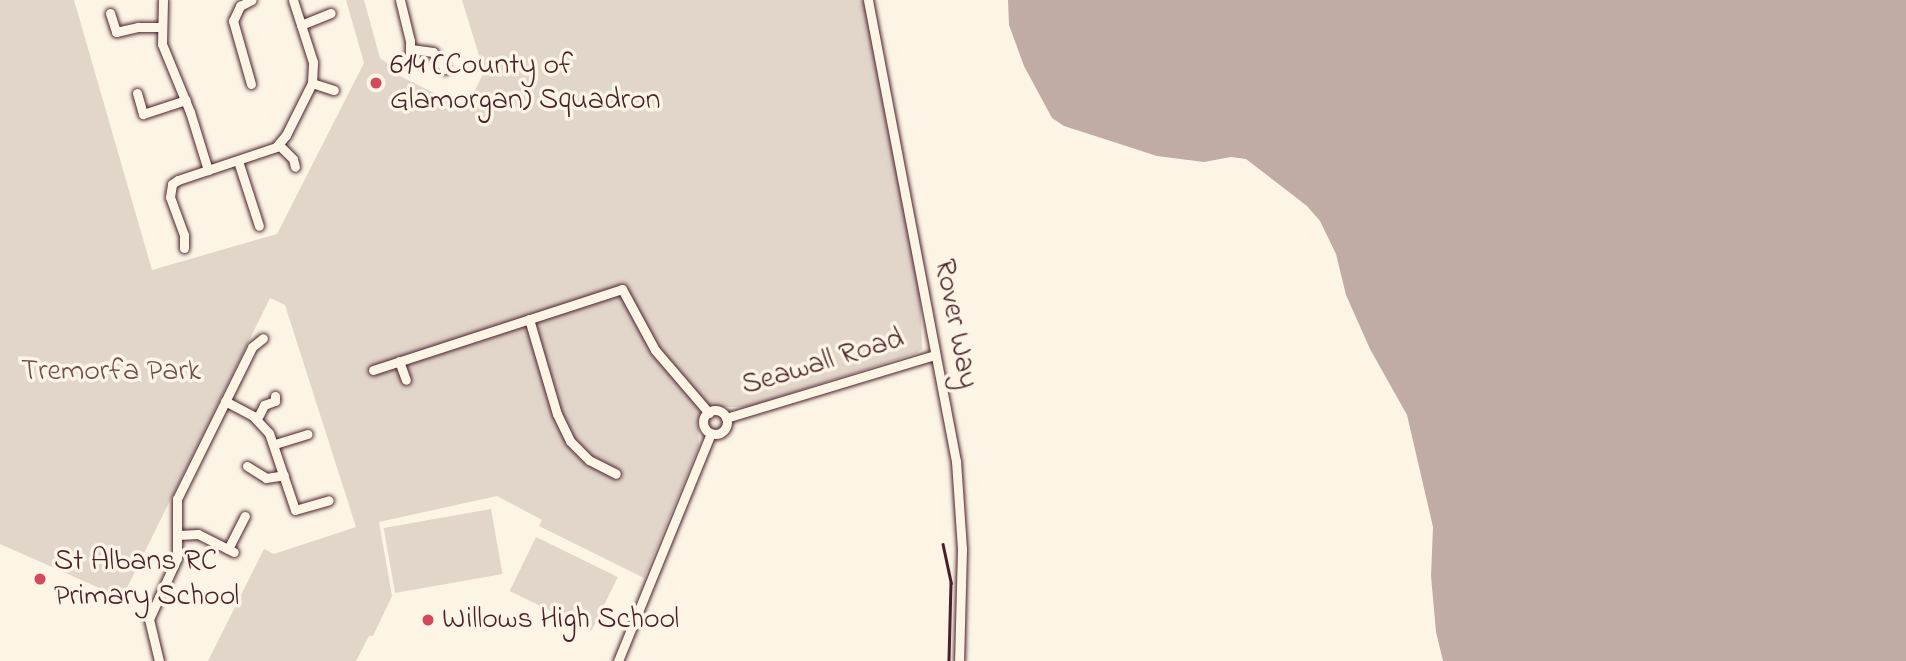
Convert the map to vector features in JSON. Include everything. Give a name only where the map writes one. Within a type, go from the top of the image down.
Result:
[{"type":"street","points":[[163,0],[160,27],[162,44],[186,100],[208,170]]},
{"type":"street","points":[[251,84],[233,21],[240,6],[252,0]]},
{"type":"street","points":[[184,248],[187,234],[170,197],[171,187],[178,180],[279,145],[312,83],[313,62],[293,0]]},
{"type":"street","points":[[400,0],[411,53],[433,52],[445,69]]},
{"type":"street","name":"Rover Way","points":[[868,0],[960,499],[959,661]]},
{"type":"street","points":[[110,13],[117,37],[138,27],[160,27]]},
{"type":"street","points":[[302,25],[331,13]]},
{"type":"street","points":[[312,83],[334,90]]},
{"type":"street","points":[[137,93],[139,116],[186,100]]},
{"type":"street","points":[[279,145],[293,159],[295,167]]},
{"type":"street","points":[[238,161],[260,230]]},
{"type":"street","points":[[373,370],[622,289],[655,350],[709,412],[720,412],[726,418],[724,430],[711,433]]},
{"type":"street","points":[[529,319],[557,414],[570,440],[589,460],[616,474]]},
{"type":"street","points":[[159,661],[149,620],[174,565],[178,534],[175,519],[177,499],[252,347],[263,338]]},
{"type":"street","name":"Seawall Road","points":[[726,418],[935,355]]},
{"type":"street","points":[[399,361],[406,380]]},
{"type":"street","points":[[257,419],[264,405],[275,401],[275,396]]},
{"type":"street","points":[[225,401],[257,419],[275,443],[295,510],[329,500]]},
{"type":"street","points":[[709,412],[704,422],[711,433]]},
{"type":"street","points":[[618,661],[711,433]]},
{"type":"street","points":[[275,443],[308,434]]},
{"type":"street","points":[[247,466],[266,478],[284,475]]},
{"type":"street","points":[[178,534],[198,534],[231,551],[245,516]]},
{"type":"green space","name":"Tremorfa Park","points":[[0,0],[74,0],[152,270],[277,234],[364,63],[346,0],[364,0],[380,58],[387,63],[390,71],[448,100],[468,104],[484,72],[462,0],[864,0],[920,290],[922,349],[917,353],[748,407],[713,407],[704,411],[698,419],[699,446],[644,578],[539,526],[542,520],[497,496],[379,522],[392,596],[373,636],[369,636],[356,661],[208,661],[264,549],[274,554],[356,527],[285,305],[270,298],[122,598],[0,544]]},
{"type":"green space","points":[[491,509],[502,574],[395,593],[384,528]]},
{"type":"green space","points":[[536,537],[618,577],[591,631],[510,591]]},
{"type":"shaded area","points":[[1008,0],[1906,0],[1906,661],[1443,661],[1436,632],[1431,576],[1433,527],[1407,415],[1370,349],[1346,295],[1336,254],[1320,221],[1307,206],[1246,159],[1231,157],[1204,162],[1157,156],[1064,126],[1052,118],[1024,66],[1009,25]]},
{"type":"railway","points":[[943,544],[951,583],[949,661]]},
{"type":"place","name":"614 (County of Glamorgan) Squadron","points":[[376,83]]},
{"type":"place","name":"St Albans RC Primary School","points":[[40,579]]},
{"type":"place","name":"Willows High School","points":[[428,620]]}]
